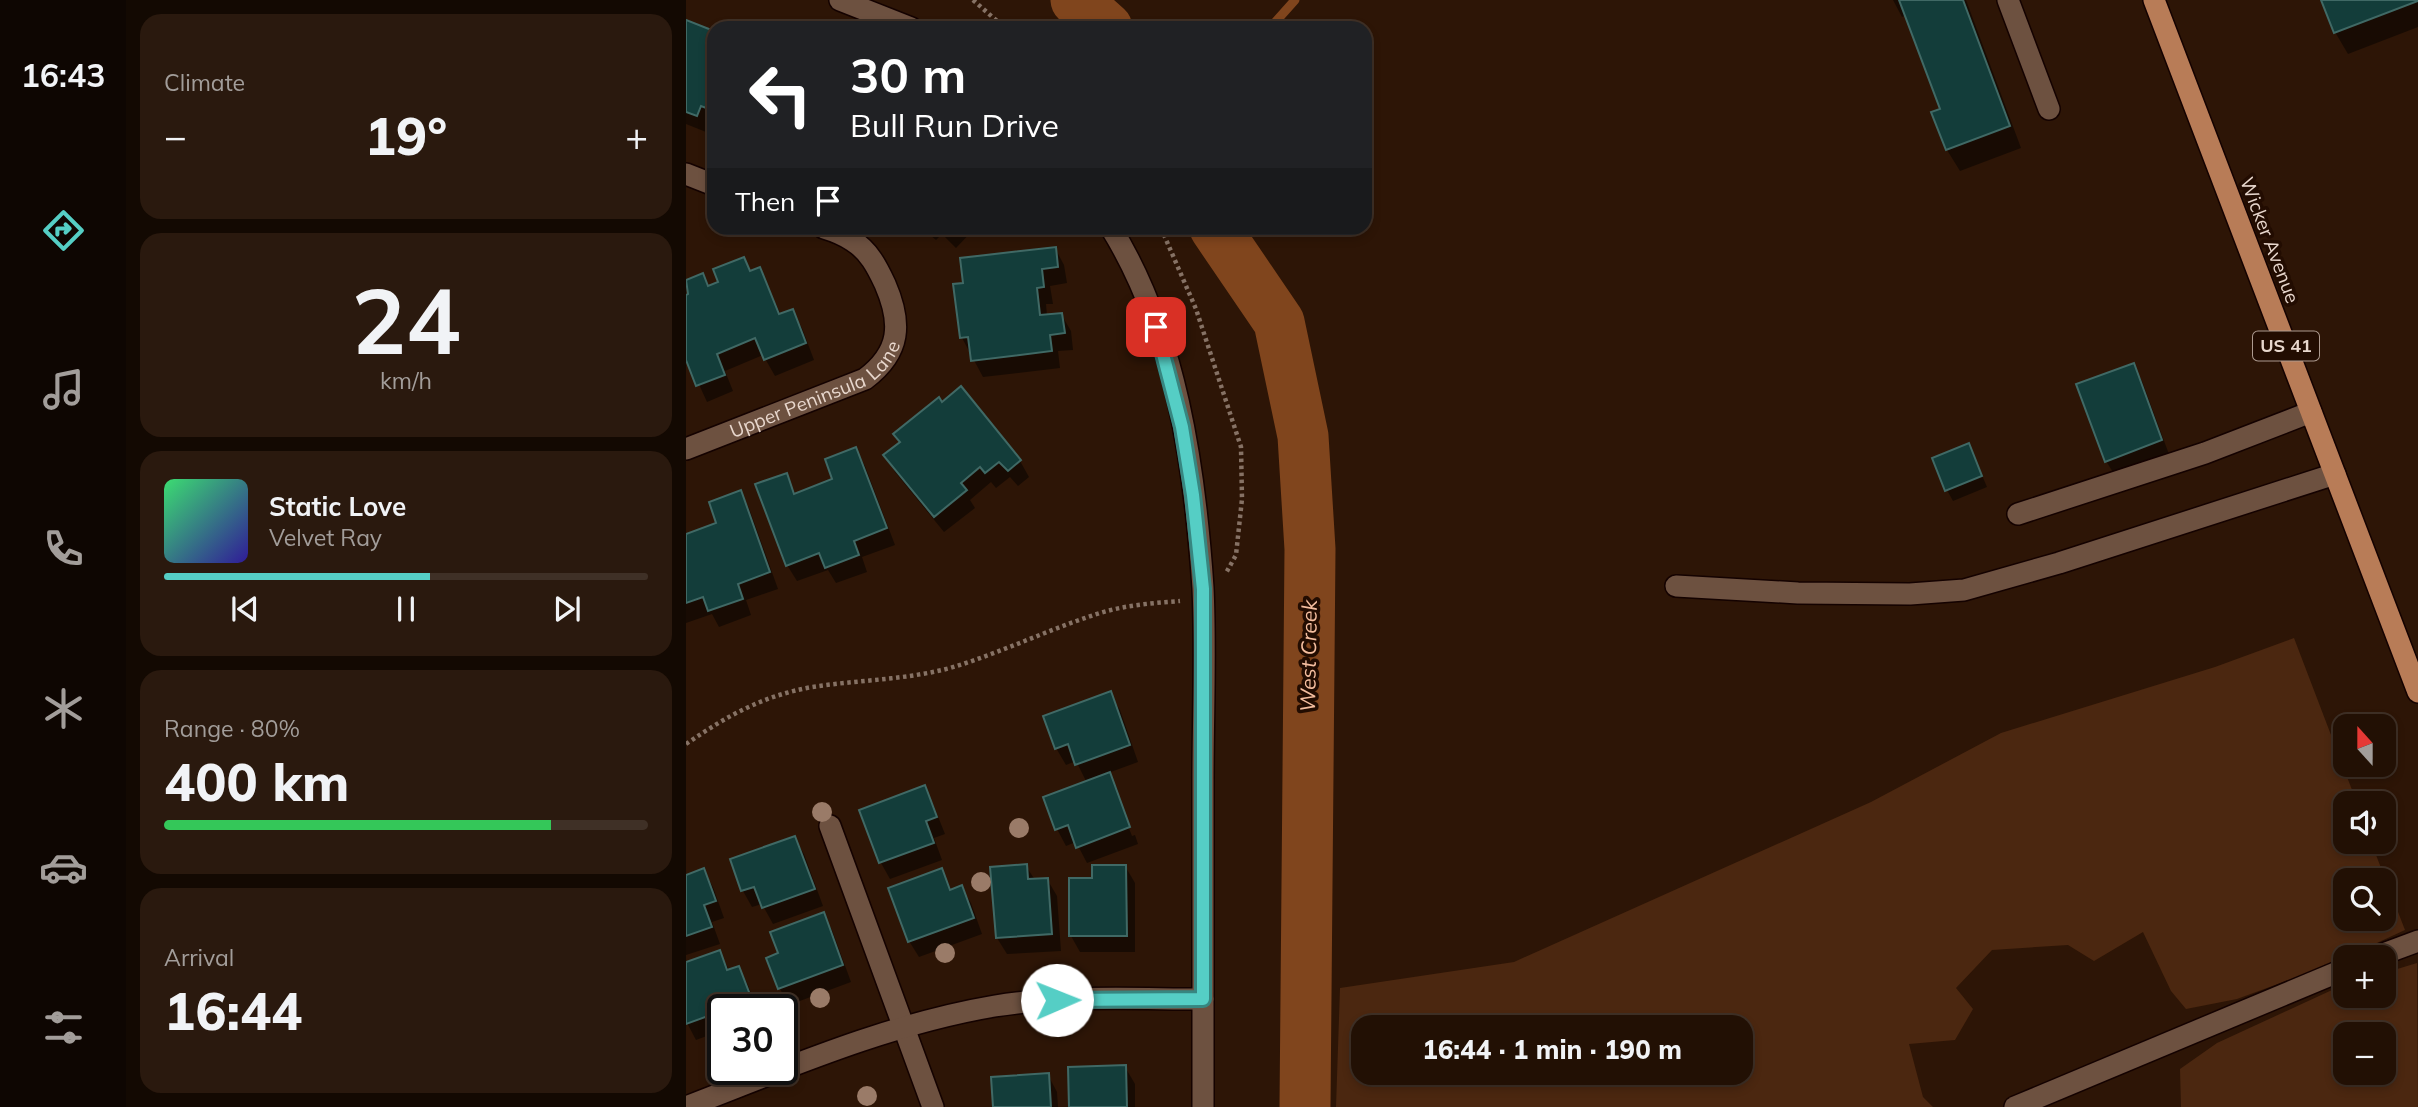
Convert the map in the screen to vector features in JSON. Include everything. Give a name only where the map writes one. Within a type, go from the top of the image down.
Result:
[{"type":"highway","name":"Wicker Avenue","points":[[2154,0],[2418,692]]},
{"type":"street","points":[[840,0],[893,21]]},
{"type":"street","points":[[2008,0],[2049,109]]},
{"type":"street","points":[[686,174],[707,182]]},
{"type":"street","name":"Upper Peninsula Lane","points":[[686,449],[865,379],[880,368],[888,356],[897,323],[890,296],[876,264],[866,251],[854,241],[840,235]]},
{"type":"street","points":[[1114,235],[1150,310],[1172,380],[1193,495],[1203,589],[1203,1107]]},
{"type":"street","points":[[2018,514],[2205,453],[2311,412]]},
{"type":"street","points":[[1676,586],[1798,593],[1910,594],[1964,590],[2059,563],[2335,474]]},
{"type":"street","points":[[830,826],[933,1107]]},
{"type":"street","points":[[2396,949],[2418,941]]},
{"type":"street","points":[[2015,1107],[2333,974]]},
{"type":"street","points":[[686,1107],[832,1051],[902,1028],[968,1011],[1024,1002],[1203,999]]},
{"type":"path","points":[[973,0],[997,21]]},
{"type":"path","points":[[686,744],[729,715],[767,699],[810,688],[933,673],[975,661],[1101,612],[1133,605],[1180,601],[1223,576],[1236,555],[1242,499],[1241,447],[1196,309],[1164,235]]},
{"type":"shaded area","points":[[2294,638],[2333,740],[2333,777],[2347,777],[2352,791],[2333,791],[2333,854],[2376,854],[2381,868],[2333,868],[2333,931],[2396,931],[2396,907],[2405,930],[2372,945],[2333,945],[2333,963],[2329,965],[2237,999],[2186,1009],[2171,991],[2143,932],[2094,961],[2068,945],[1992,950],[1956,988],[1973,1009],[1955,1040],[1909,1044],[1923,1097],[1933,1107],[1336,1107],[1340,988],[1514,962],[1871,802],[2001,733],[2215,667]]},
{"type":"shaded area","points":[[2417,963],[2418,1107],[2181,1107],[2180,1069],[2217,1043],[2333,990],[2333,1008],[2396,1008],[2396,969]]},
{"type":"building","points":[[1899,0],[1963,0],[2010,126],[1946,150],[1931,112],[1940,109]]},
{"type":"building","points":[[2321,0],[2418,0],[2418,1],[2334,33]]},
{"type":"building","points":[[686,20],[707,28],[707,108],[701,106],[697,116],[686,112]]},
{"type":"building","points":[[1056,247],[1058,267],[1042,269],[1044,287],[1037,288],[1040,315],[1062,313],[1065,333],[1050,335],[1052,351],[971,361],[968,337],[960,338],[953,284],[963,283],[960,258]]},
{"type":"building","points":[[744,257],[750,271],[760,267],[779,314],[793,309],[806,343],[764,360],[755,338],[717,354],[725,375],[696,386],[686,360],[686,280],[703,273],[708,286],[718,282],[713,269]]},
{"type":"building","points":[[2134,363],[2162,440],[2105,462],[2076,384]]},
{"type":"building","points":[[961,386],[1021,460],[1008,471],[999,462],[985,473],[980,467],[961,483],[967,490],[934,517],[883,455],[900,442],[893,434],[939,397],[942,402]]},
{"type":"building","points":[[1969,443],[1982,476],[1945,491],[1932,458]]},
{"type":"building","points":[[856,447],[887,528],[854,541],[859,555],[825,568],[819,553],[786,566],[755,484],[787,473],[794,494],[832,479],[825,459]]},
{"type":"building","points":[[741,490],[770,572],[738,584],[743,599],[708,611],[703,597],[686,603],[686,534],[716,523],[709,502]]},
{"type":"building","points":[[1111,691],[1130,745],[1075,765],[1068,744],[1055,749],[1043,716]]},
{"type":"building","points":[[1110,772],[1130,827],[1076,848],[1068,825],[1055,830],[1043,797]]},
{"type":"building","points":[[925,785],[937,817],[926,821],[934,843],[879,863],[859,810]]},
{"type":"building","points":[[795,836],[815,889],[762,908],[754,887],[741,891],[730,859]]},
{"type":"building","points":[[1027,864],[1028,879],[1048,878],[1052,934],[996,938],[990,867]]},
{"type":"building","points":[[1092,865],[1126,865],[1127,936],[1069,936],[1069,878],[1092,878]]},
{"type":"building","points":[[704,868],[716,901],[704,905],[712,927],[686,936],[686,875]]},
{"type":"building","points":[[942,868],[950,890],[962,885],[974,918],[908,942],[888,888]]},
{"type":"building","points":[[824,912],[843,965],[778,989],[766,958],[778,953],[770,932]]},
{"type":"building","points":[[720,950],[727,970],[739,966],[750,994],[707,994],[707,1016],[686,1024],[686,962]]},
{"type":"building","points":[[1126,1065],[1127,1107],[1069,1107],[1068,1067]]},
{"type":"building","points":[[1049,1073],[1051,1107],[993,1107],[991,1077]]},
{"type":"waterway","points":[[1076,0],[1099,21]]},
{"type":"waterway","name":"West Creek","points":[[1276,21],[1295,0]]},
{"type":"waterway","name":"West Creek","points":[[1220,235],[1279,322],[1303,436],[1310,549],[1305,1107]]},
{"type":"route","points":[[1057,1000],[1203,999],[1203,589],[1193,495],[1182,427],[1172,380],[1156,327]]}]
